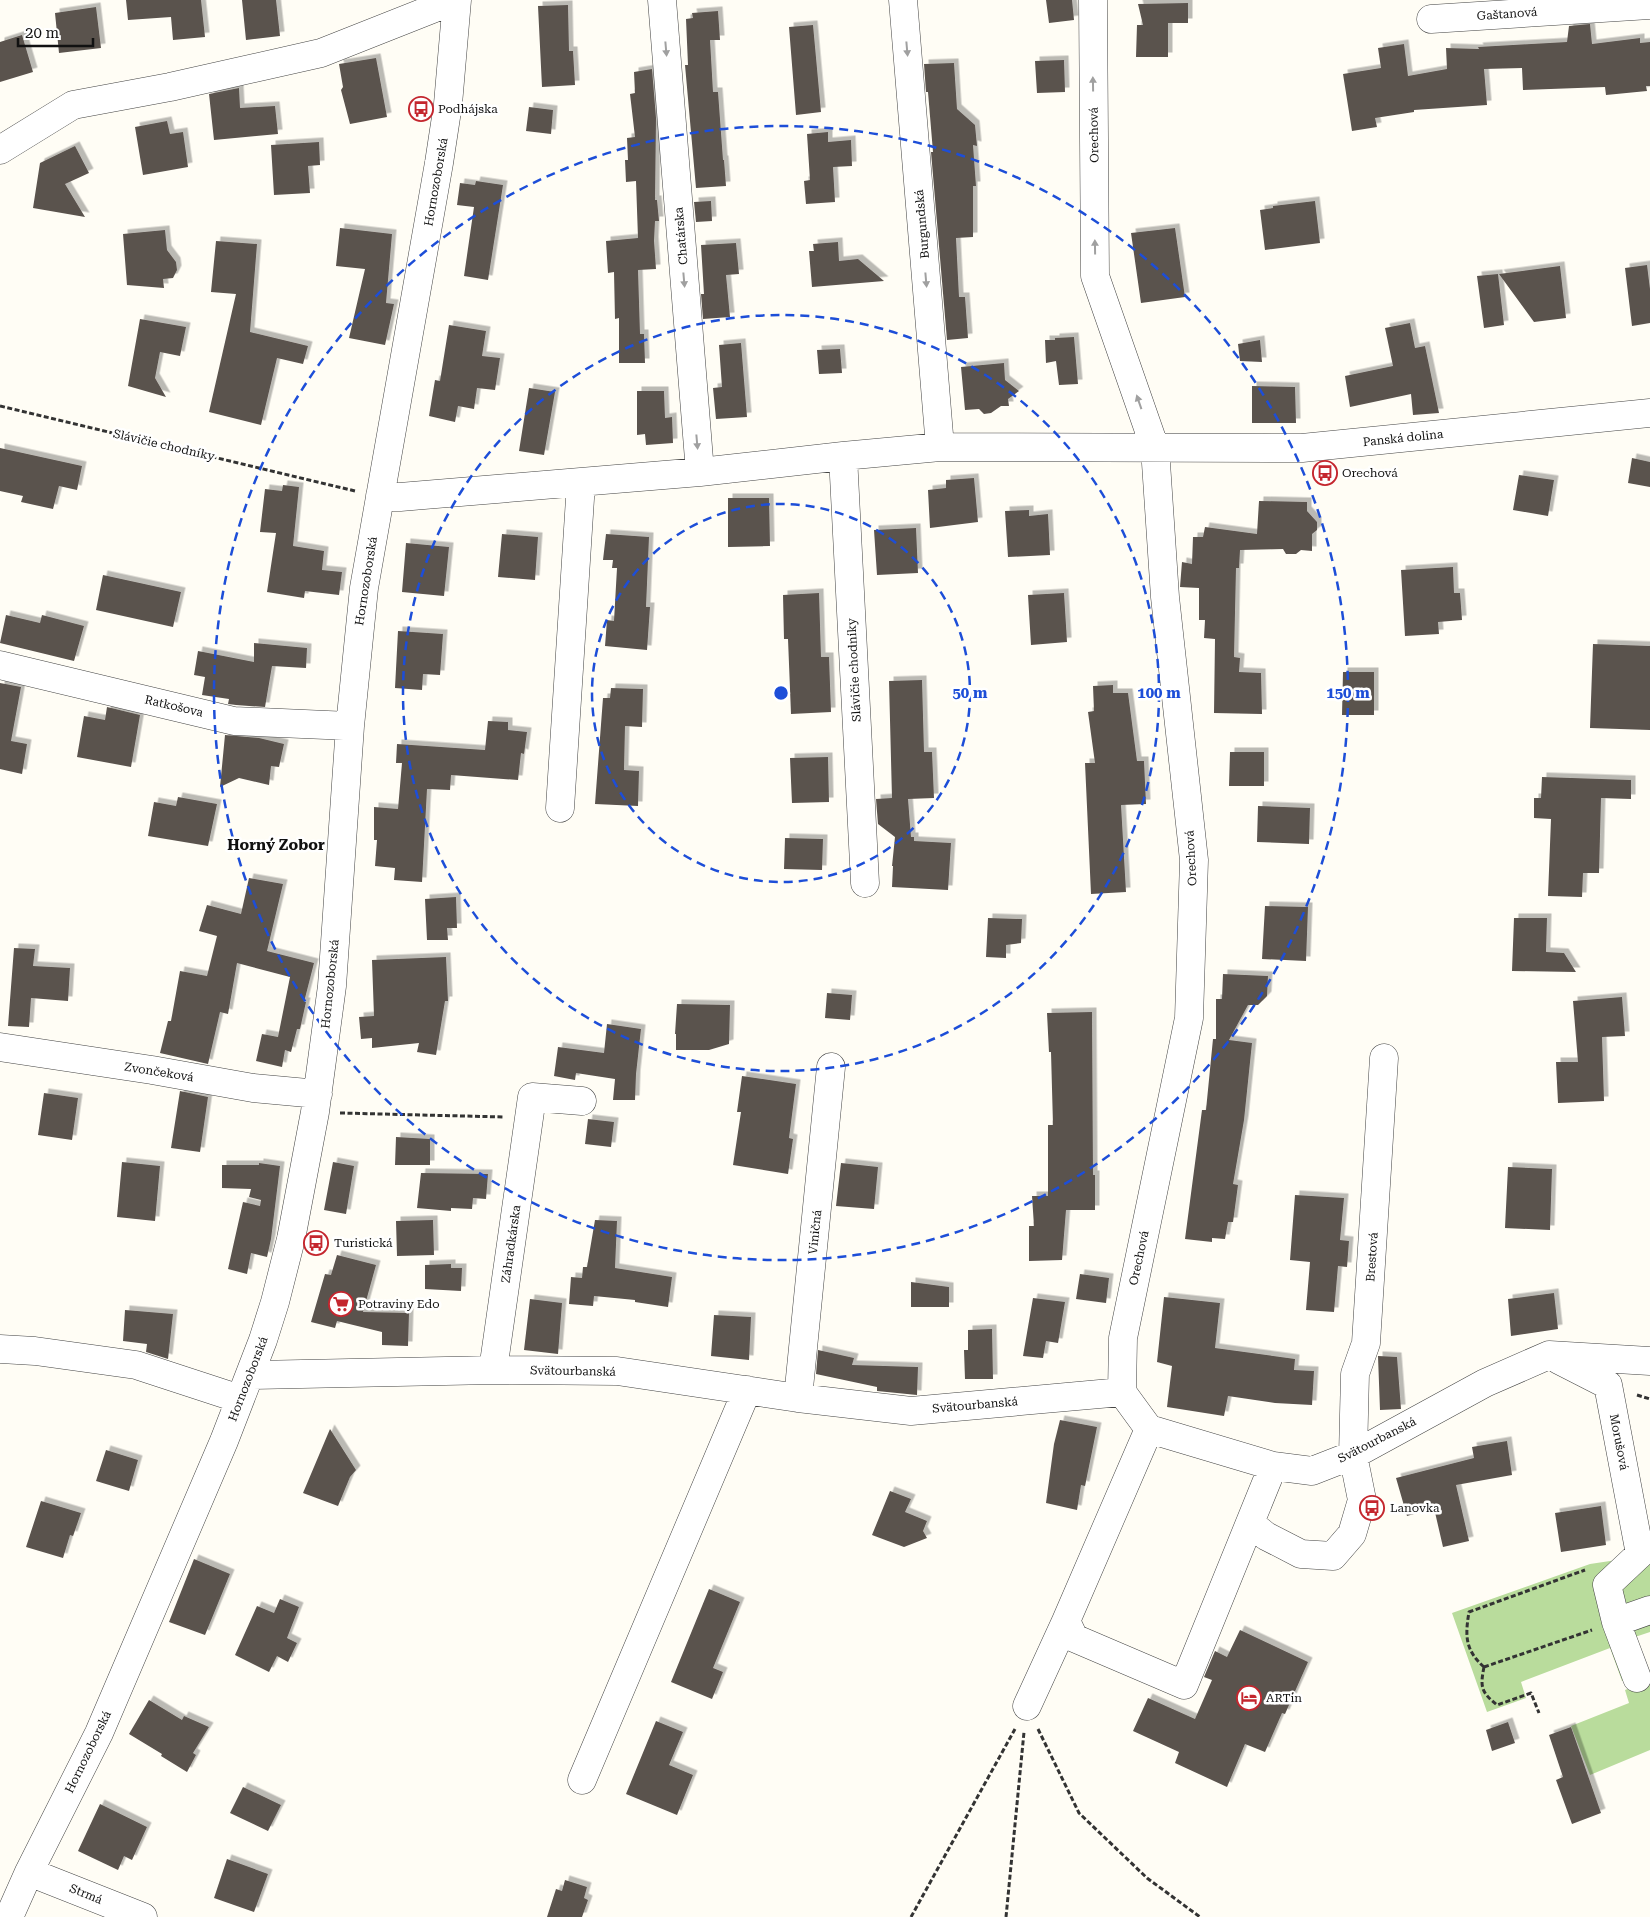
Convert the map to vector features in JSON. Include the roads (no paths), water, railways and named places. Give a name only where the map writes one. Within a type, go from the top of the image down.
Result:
[{"type":"street","points":[[0,150],[73,105],[321,53],[456,0]]},
{"type":"street","name":"Hornozoborská","points":[[9,1917],[29,1872],[99,1733],[224,1441],[275,1302],[291,1240],[318,1094],[332,986],[350,726],[364,588],[441,155],[448,104],[456,0]]},
{"type":"street","name":"Chatárska","points":[[662,0],[700,472]]},
{"type":"street","name":"Burgundská","points":[[903,0],[940,447]]},
{"type":"street","name":"Orechová","points":[[1093,0],[1095,276],[1155,448],[1165,597],[1194,860],[1189,1018],[1123,1338],[1122,1392]]},
{"type":"street","name":"Gaštanová","points":[[1431,19],[1612,4],[1650,5]]},
{"type":"street","name":"Panská dolina","points":[[1155,448],[1302,448],[1650,413]]},
{"type":"street","points":[[380,496],[400,497],[700,472],[940,447],[1155,448]]},
{"type":"street","name":"Slávičie chodníky","points":[[843,456],[865,884]]},
{"type":"street","points":[[560,808],[581,482]]},
{"type":"street","name":"Ratkošova","points":[[0,665],[234,720],[350,726]]},
{"type":"street","name":"Zvončeková","points":[[0,1048],[152,1070],[254,1088],[318,1094]]},
{"type":"street","name":"Brestová","points":[[1250,1524],[1266,1536],[1301,1554],[1333,1556],[1352,1534],[1362,1500],[1353,1455],[1356,1374],[1366,1343],[1384,1058]]},
{"type":"street","name":"Viničná","points":[[798,1398],[831,1067]]},
{"type":"street","name":"Záhradkárska","points":[[493,1370],[532,1097],[582,1101]]},
{"type":"street","points":[[0,1349],[35,1351],[136,1365],[245,1387]]},
{"type":"street","name":"Svätourbanská","points":[[1149,1429],[1274,1466],[1312,1471],[1353,1455],[1485,1383],[1549,1355],[1650,1361]]},
{"type":"street","name":"Morušová","points":[[1549,1355],[1608,1385],[1645,1553]]},
{"type":"street","name":"Svätourbanská","points":[[245,1387],[493,1370],[617,1371],[798,1398],[911,1411],[1122,1392]]},
{"type":"street","points":[[582,1780],[747,1390]]},
{"type":"street","points":[[1027,1706],[1149,1429],[1122,1392]]},
{"type":"street","points":[[1066,1621],[1074,1638],[1184,1685],[1274,1466]]},
{"type":"street","points":[[1637,1678],[1616,1622],[1607,1585],[1645,1553]]},
{"type":"street","points":[[1616,1622],[1650,1610]]},
{"type":"street","name":"Strmá","points":[[29,1872],[143,1917]]},
{"type":"place","name":"Podhájska","points":[[421,109]]},
{"type":"place","name":"Orechová","points":[[1325,473]]},
{"type":"place","name":"Turistická","points":[[316,1243]]},
{"type":"place","name":"Potraviny Edo","points":[[341,1304]]},
{"type":"place","name":"Lanovka","points":[[1372,1508]]},
{"type":"place","name":"ARTin","points":[[1249,1698]]},
{"type":"district","name":"Horný Zobor","points":[[276,845]]}]
